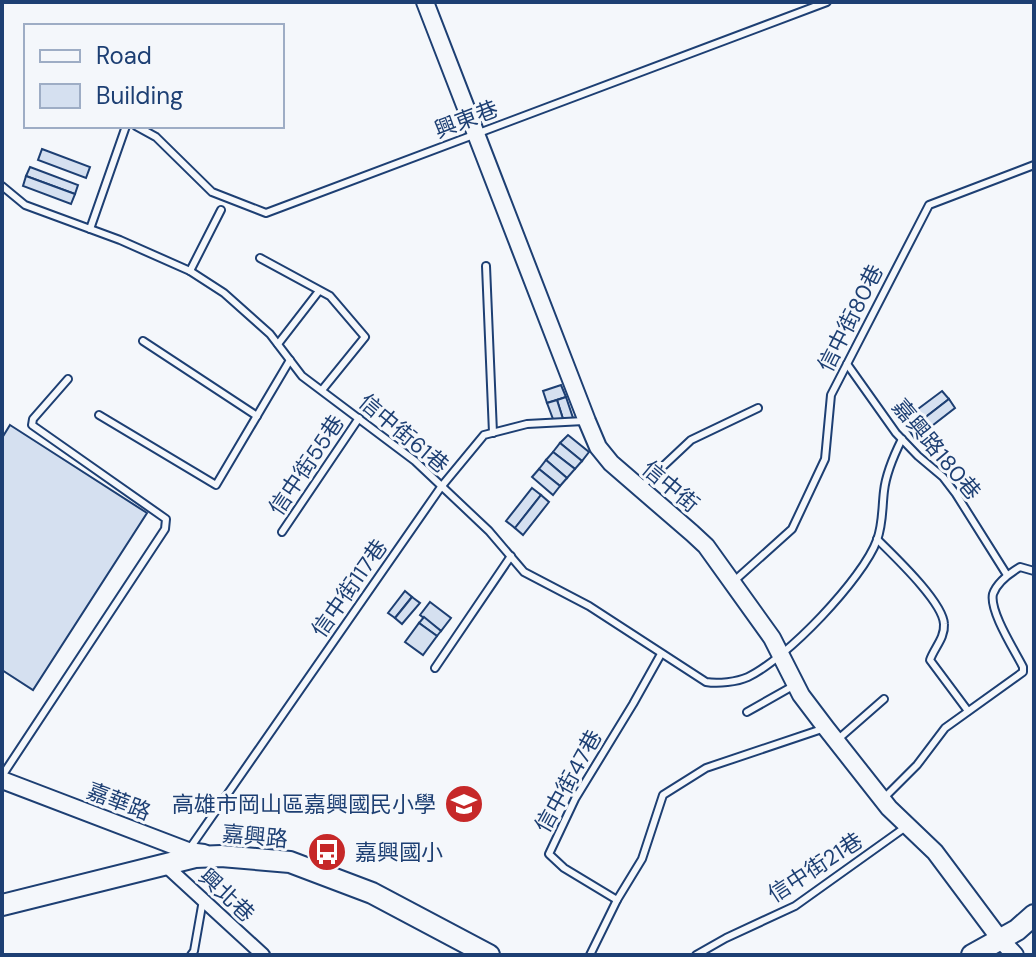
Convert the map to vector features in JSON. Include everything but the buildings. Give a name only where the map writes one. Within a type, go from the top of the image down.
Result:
[{"type":"main road","name":"嘉興路","points":[[2,905],[195,857],[290,862],[372,893],[489,955]]},
{"type":"main road","points":[[972,955],[1017,930],[1034,915]]},
{"type":"street","name":"信中街","points":[[425,2],[598,447],[611,463],[699,539],[772,638],[796,685],[831,734],[882,800],[935,852],[1015,955]]},
{"type":"street","name":"嘉華路","points":[[2,778],[188,851],[221,856]]},
{"type":"street","name":"興北巷","points":[[164,864],[263,955]]},
{"type":"lane","name":"興東巷","points":[[140,128],[156,137],[212,192],[266,213],[827,2]]},
{"type":"lane","points":[[90,229],[125,128]]},
{"type":"lane","name":"信中街80巷","points":[[733,582],[792,529],[825,459],[831,395],[929,205],[1034,165]]},
{"type":"lane","name":"信中街61巷","points":[[2,186],[25,205],[120,240],[190,271],[224,293],[270,334],[302,376],[415,461],[489,531],[524,572],[589,606],[706,682],[748,677],[781,656],[860,572],[877,539],[884,489],[893,456],[902,439]]},
{"type":"lane","points":[[190,271],[221,210]]},
{"type":"lane","points":[[260,258],[330,296],[365,337],[322,390]]},
{"type":"lane","points":[[486,266],[493,433]]},
{"type":"lane","points":[[278,344],[319,291]]},
{"type":"lane","points":[[143,341],[257,416]]},
{"type":"lane","points":[[99,415],[216,485],[290,360]]},
{"type":"lane","name":"嘉興路180巷","points":[[847,364],[902,439],[943,477],[956,494],[1007,575]]},
{"type":"lane","points":[[2,778],[165,529],[166,519],[32,425],[33,419],[68,379]]},
{"type":"lane","points":[[639,488],[691,440],[758,408]]},
{"type":"lane","name":"信中街55巷","points":[[282,532],[359,418]]},
{"type":"lane","name":"信中街117巷","points":[[188,851],[441,487],[484,435],[527,424],[587,421]]},
{"type":"lane","points":[[877,539],[930,596],[944,623],[941,641],[930,660],[968,711]]},
{"type":"lane","points":[[435,668],[511,556]]},
{"type":"lane","points":[[882,800],[917,765],[945,728],[1023,672],[996,613],[993,593],[1007,575],[1020,567],[1034,571]]},
{"type":"lane","name":"信中街47巷","points":[[617,900],[564,868],[549,854],[575,799],[661,654]]},
{"type":"lane","points":[[747,712],[796,685]]},
{"type":"lane","points":[[590,955],[617,900],[642,859],[663,795],[706,768],[831,734],[884,699]]},
{"type":"lane","name":"信中街21巷","points":[[696,955],[795,906],[908,826]]},
{"type":"lane","points":[[191,955],[203,900]]},
{"type":"place","name":"高雄市岡山區嘉興國民小學","points":[[464,804]]},
{"type":"place","name":"嘉興國小","points":[[327,852]]}]
